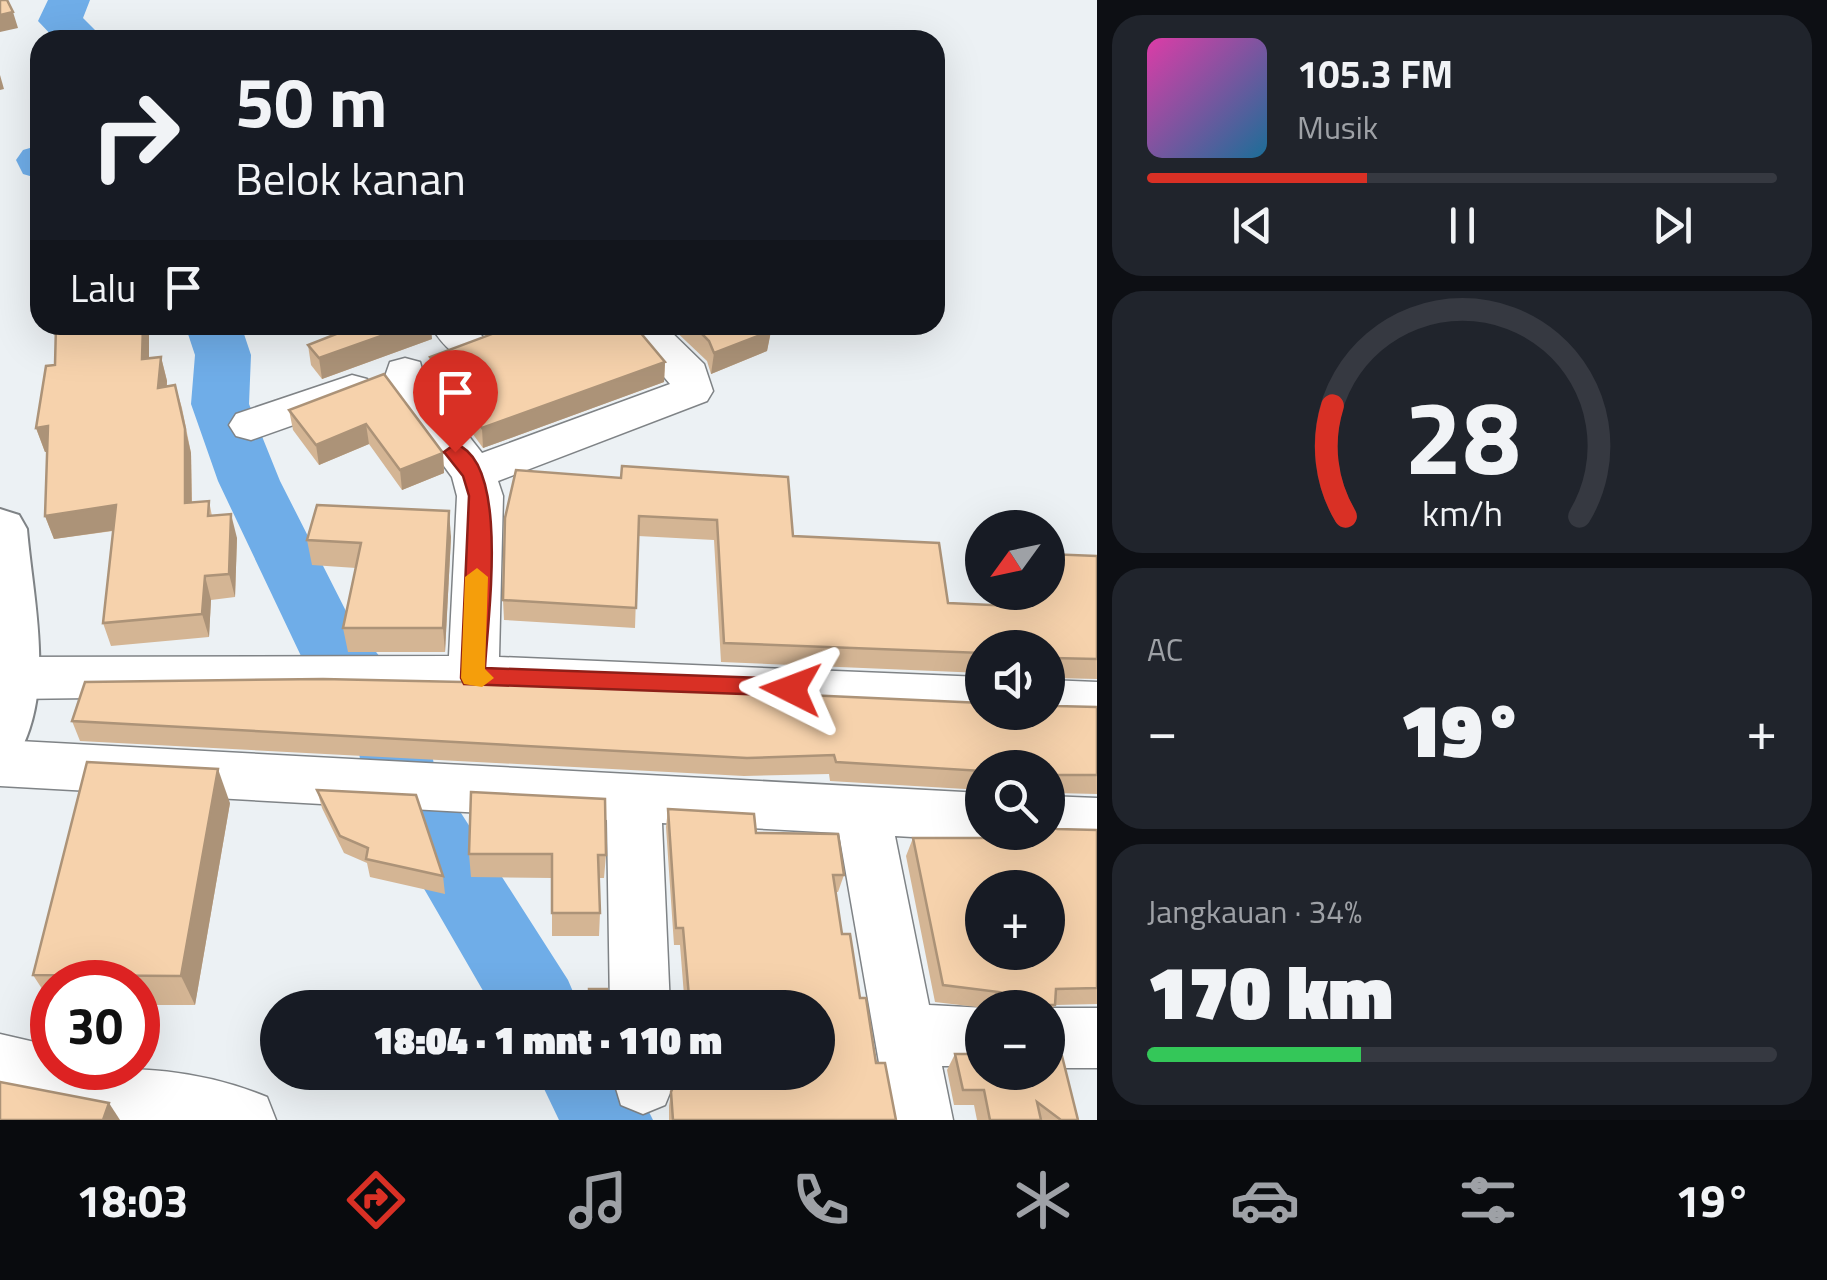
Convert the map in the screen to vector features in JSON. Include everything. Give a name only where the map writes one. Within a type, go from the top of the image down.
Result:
[{"type":"highway","points":[[0,529],[6,704]]},
{"type":"street","points":[[251,426],[405,372],[473,335]]},
{"type":"street","points":[[473,473],[692,391],[689,374],[650,335]]},
{"type":"street","points":[[405,372],[404,382],[473,473],[480,496],[473,678]]},
{"type":"street","points":[[6,704],[327,674],[965,697]]},
{"type":"street","points":[[1065,702],[1097,703]]},
{"type":"street","points":[[0,762],[965,815]]},
{"type":"street","points":[[634,799],[639,990]]},
{"type":"street","points":[[862,810],[921,1120]]},
{"type":"street","points":[[1065,821],[1097,822]]},
{"type":"street","points":[[903,1035],[965,1036]]},
{"type":"street","points":[[1065,1038],[1097,1038]]},
{"type":"street","points":[[0,1065],[244,1120]]},
{"type":"building","points":[[0,0],[7,0],[13,12],[0,15]]},
{"type":"building","points":[[56,335],[143,335],[142,359],[161,357],[158,388],[175,385],[185,429],[185,503],[209,501],[208,516],[231,514],[229,574],[205,576],[202,614],[103,623],[116,505],[45,516],[48,426],[36,428],[46,366],[55,365]]},
{"type":"building","points":[[334,335],[384,335],[319,358],[308,345]]},
{"type":"building","points":[[489,335],[642,335],[665,362],[482,428],[430,357]]},
{"type":"building","points":[[703,335],[761,335],[714,353]]},
{"type":"building","points":[[384,374],[443,453],[400,470],[366,424],[316,445],[289,410]]},
{"type":"building","points":[[622,466],[788,477],[793,536],[939,543],[948,603],[965,604],[965,610],[1065,610],[1065,555],[1097,556],[1097,659],[1065,658],[1065,630],[965,630],[965,652],[724,643],[717,520],[639,516],[636,608],[503,600],[505,518],[516,470],[621,478]]},
{"type":"building","points":[[317,505],[449,511],[443,628],[343,628],[361,543],[307,540]]},
{"type":"building","points":[[323,679],[561,684],[965,702],[965,730],[1065,730],[1065,706],[1097,707],[1097,775],[1065,775],[1065,750],[965,750],[965,770],[836,762],[834,755],[747,758],[72,721],[85,682]]},
{"type":"building","points":[[87,762],[218,769],[181,976],[160,976],[160,960],[37,960]]},
{"type":"building","points":[[317,790],[416,795],[443,876],[366,859],[368,848],[340,836]]},
{"type":"building","points":[[471,792],[605,799],[606,855],[598,855],[600,913],[552,913],[552,854],[469,854]]},
{"type":"building","points":[[668,809],[754,814],[756,833],[838,834],[844,875],[833,875],[842,934],[850,934],[860,998],[866,998],[876,1063],[885,1063],[896,1120],[673,1120],[672,1090],[835,1090],[835,990],[688,990],[683,928],[676,928]]},
{"type":"building","points":[[1065,829],[1097,830],[1097,988],[983,990],[943,985],[913,838],[965,838],[965,850],[1065,850]]},
{"type":"building","points":[[955,1054],[965,1054],[965,1090],[963,1090]]},
{"type":"building","points":[[1065,1068],[1078,1120],[1061,1120],[1037,1102],[1041,1120],[990,1120],[984,1090],[1065,1090]]},
{"type":"building","points":[[0,1082],[109,1103],[103,1120],[0,1120]]},
{"type":"waterway","points":[[69,0],[60,21],[71,30]]},
{"type":"waterway","points":[[216,335],[223,355],[220,404],[249,481],[325,637],[389,721],[401,782],[528,990]]},
{"type":"waterway","points":[[590,1090],[609,1120]]},
{"type":"slow traffic","points":[[477,577],[473,678],[482,678]]},
{"type":"route","points":[[455,452],[473,473],[480,496],[473,678],[561,678],[791,689]]}]
